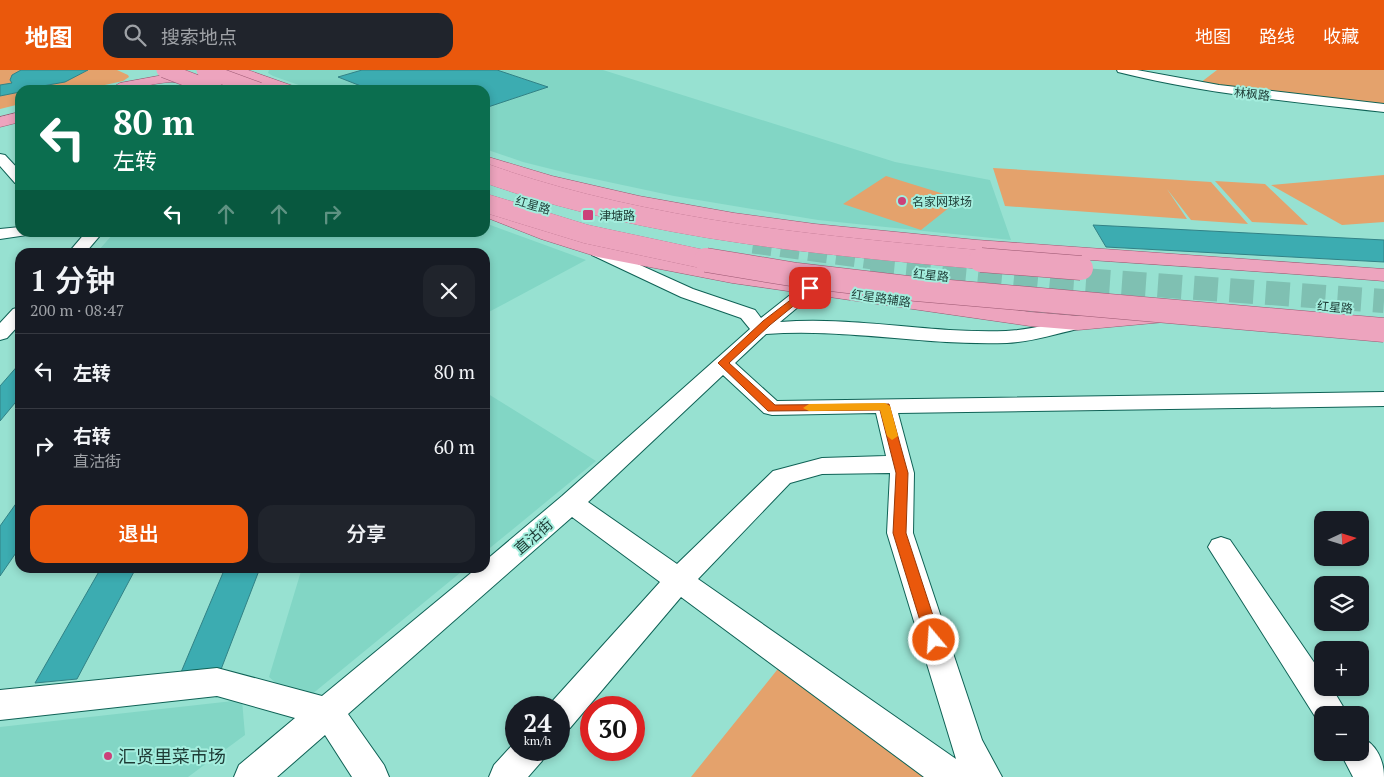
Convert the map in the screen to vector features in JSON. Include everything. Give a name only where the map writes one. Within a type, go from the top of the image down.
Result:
[{"type":"main road","points":[[235,70],[252,73],[280,85]]},
{"type":"main road","points":[[136,71],[185,84],[211,76]]},
{"type":"main road","points":[[122,85],[138,79],[140,75],[136,71]]},
{"type":"main road","points":[[128,85],[160,78],[211,76],[242,85]]},
{"type":"main road","points":[[145,85],[160,78],[185,84]]},
{"type":"main road","points":[[0,115],[15,111]]},
{"type":"main road","points":[[0,122],[15,118]]},
{"type":"main road","points":[[490,163],[533,176],[625,199],[810,230],[1033,251],[1285,266],[1384,274]]},
{"type":"main road","name":"红星路","points":[[490,175],[550,193],[646,216],[707,228],[825,245],[928,256],[1384,290]]},
{"type":"main road","name":"红星路","points":[[490,192],[586,220],[805,261],[1064,288],[1384,312]]},
{"type":"main road","points":[[490,205],[609,240],[680,256],[838,281],[916,290],[1384,330]]},
{"type":"main road","name":"红星路辅路","points":[[490,212],[548,235],[598,251],[732,277],[1030,319],[1078,324],[1166,315]]},
{"type":"street","name":"林枫路","points":[[1122,70],[1171,82],[1236,92],[1384,108]]},
{"type":"street","points":[[0,158],[15,174]]},
{"type":"street","points":[[0,234],[15,233]]},
{"type":"street","points":[[81,248],[90,237]]},
{"type":"street","points":[[598,251],[687,292],[748,314],[760,329],[792,325],[946,336],[1008,337],[1078,324]]},
{"type":"street","name":"直沽街","points":[[490,573],[571,503],[760,329],[810,288]]},
{"type":"street","points":[[0,334],[15,318]]},
{"type":"street","points":[[723,363],[772,408],[1384,400]]},
{"type":"street","points":[[885,406],[902,473],[900,533],[968,747],[985,777]]},
{"type":"street","points":[[570,704],[679,580],[782,477],[822,466],[900,464]]},
{"type":"street","points":[[571,503],[953,777]]},
{"type":"street","points":[[1221,547],[1326,706]]},
{"type":"street","name":"直沽街","points":[[251,777],[490,573]]},
{"type":"street","points":[[0,705],[218,682],[328,712],[372,777]]},
{"type":"street","points":[[506,777],[520,761]]},
{"type":"street","points":[[1363,761],[1374,777]]},
{"type":"shaded area","points":[[0,70],[117,70],[129,77],[123,81],[105,85],[15,85],[15,105],[0,109]]},
{"type":"shaded area","points":[[269,70],[603,70],[895,162],[990,180],[1011,240],[818,220],[674,196],[523,162],[490,151],[490,85],[299,85],[268,73]]},
{"type":"shaded area","points":[[1217,70],[1384,70],[1384,105],[1200,83]]},
{"type":"shaded area","points":[[993,168],[1211,182],[1248,224],[1191,220],[1167,189],[1187,219],[1005,206]]},
{"type":"shaded area","points":[[1384,175],[1384,222],[1342,225],[1271,185]]},
{"type":"shaded area","name":"名家网球场","points":[[886,176],[960,199],[921,230],[843,204]]},
{"type":"shaded area","points":[[1215,181],[1265,184],[1308,225],[1252,222]]},
{"type":"shaded area","points":[[490,225],[586,260],[490,311],[490,248],[101,248],[110,237],[490,237]]},
{"type":"shaded area","points":[[490,395],[596,461],[490,548]]},
{"type":"shaded area","points":[[300,573],[460,573],[300,704],[269,677]]},
{"type":"shaded area","points":[[781,665],[936,777],[691,777]]},
{"type":"shaded area","name":"汇贤里菜市场","points":[[242,700],[245,735],[188,777],[0,777],[0,727]]},
{"type":"building","points":[[21,70],[88,70],[65,82],[48,85],[15,85],[15,93],[0,96],[0,85],[12,83],[10,80],[12,75]]},
{"type":"building","points":[[362,70],[497,70],[548,87],[490,106],[490,85],[358,85],[338,77]]},
{"type":"building","points":[[1093,225],[1384,240],[1384,262],[1106,247]]},
{"type":"building","points":[[15,369],[15,403],[0,421],[0,386]]},
{"type":"building","points":[[15,505],[15,554],[0,576],[0,526]]},
{"type":"building","points":[[98,573],[133,573],[77,679],[35,683]]},
{"type":"building","points":[[223,573],[258,573],[220,672],[179,677]]},
{"type":"tunnel","points":[[212,81],[223,85]]},
{"type":"tunnel","points":[[753,244],[880,261]]},
{"type":"tunnel","points":[[871,260],[880,261]]},
{"type":"tunnel","points":[[880,261],[1068,279],[1384,301]]},
{"type":"slow traffic","points":[[809,408],[885,406],[892,436]]},
{"type":"place","name":"名家网球场","points":[[902,201]]},
{"type":"place","name":"津塘路","points":[[588,215]]},
{"type":"place","name":"汇贤里菜市场","points":[[108,756]]},
{"type":"route","points":[[810,288],[767,323],[723,363],[772,408],[885,406],[902,473],[900,533],[934,640]]}]
